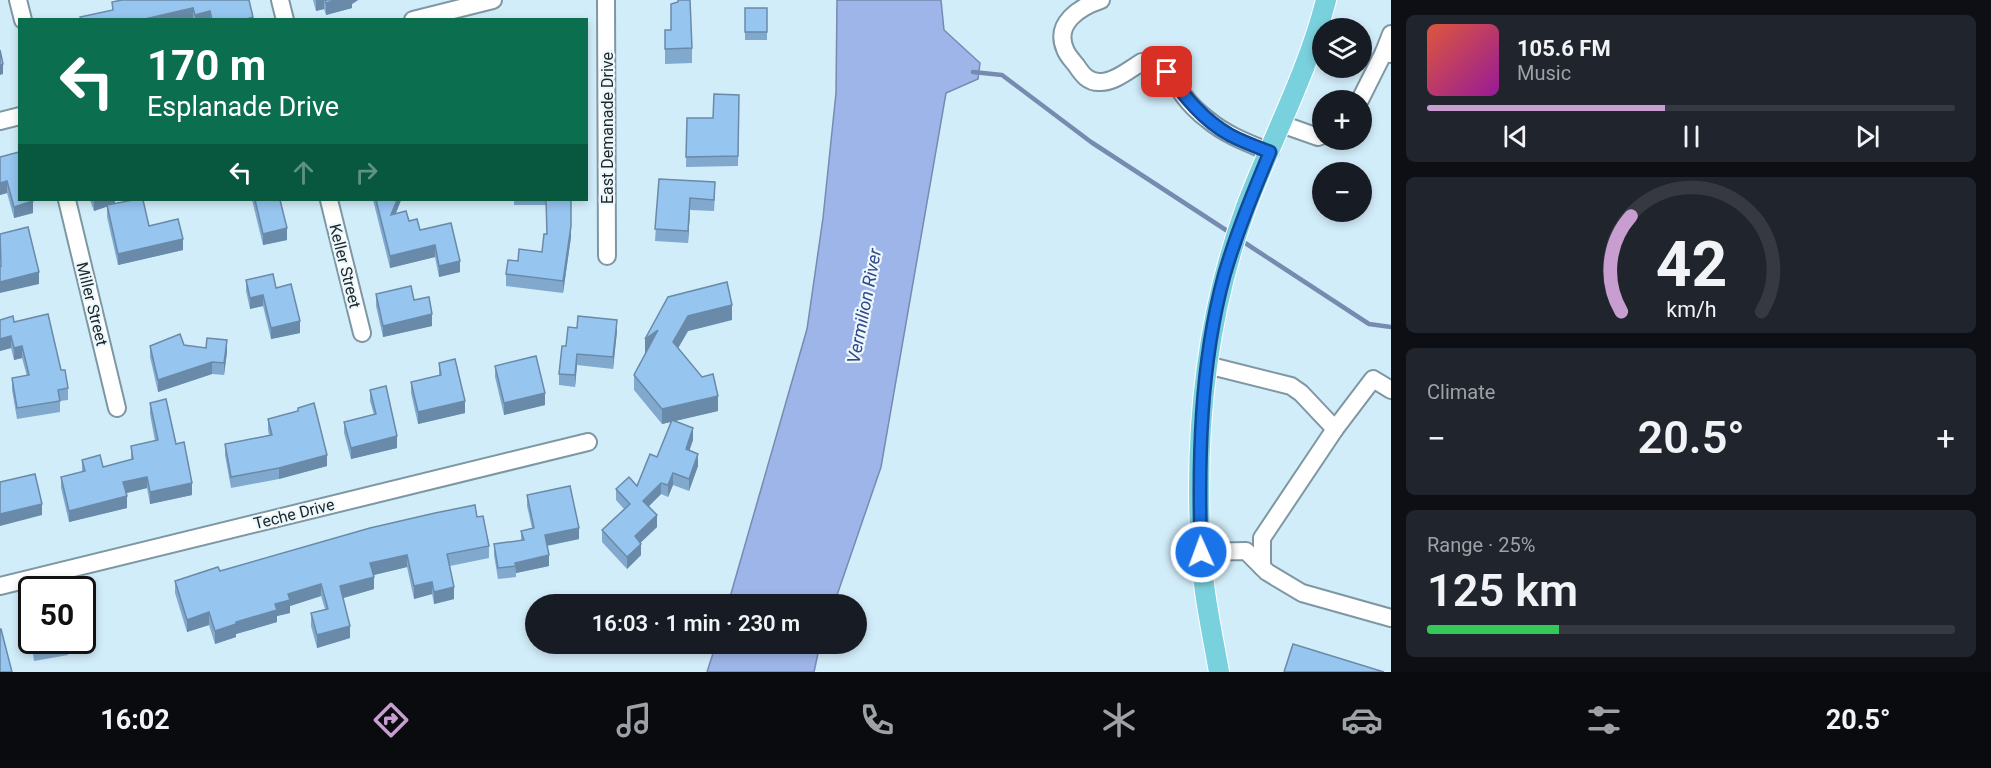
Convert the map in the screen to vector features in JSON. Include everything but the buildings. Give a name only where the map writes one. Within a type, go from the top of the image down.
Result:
[{"type":"main road","points":[[1219,672],[1205,590],[1199,497],[1200,448],[1210,339],[1224,276],[1247,207],[1312,49],[1326,0]]},
{"type":"street","points":[[18,0],[22,18]]},
{"type":"street","points":[[280,0],[284,18]]},
{"type":"street","points":[[421,18],[494,0]]},
{"type":"street","name":"East Demanade Drive","points":[[606,0],[607,256]]},
{"type":"street","points":[[1101,0],[1071,16],[1063,32],[1065,49],[1082,75],[1090,81],[1099,83],[1109,81],[1142,62],[1159,66],[1167,72],[1186,98],[1207,119],[1231,135],[1270,152]]},
{"type":"street","points":[[1366,90],[1388,53],[1391,34]]},
{"type":"street","points":[[0,121],[18,116]]},
{"type":"street","points":[[1281,124],[1312,135]]},
{"type":"street","name":"Miller Street","points":[[67,201],[117,408]]},
{"type":"street","name":"Keller Street","points":[[329,201],[362,333]]},
{"type":"street","points":[[1207,365],[1291,386],[1335,429]]},
{"type":"street","points":[[1262,567],[1262,538],[1335,429],[1373,379],[1391,390]]},
{"type":"street","name":"Teche Drive","points":[[0,586],[588,442]]},
{"type":"street","points":[[1201,552],[1246,551],[1262,567],[1302,593],[1391,618]]},
{"type":"water","name":"Vermilion River","points":[[837,0],[941,0],[944,30],[980,63],[978,79],[946,93],[881,467],[837,594],[731,594],[807,329],[823,218],[836,93]]},
{"type":"water","points":[[713,654],[818,654],[814,672],[707,672]]},
{"type":"waterway","points":[[973,72],[1002,75],[1091,142],[1232,234]]},
{"type":"waterway","points":[[1239,239],[1369,324],[1391,327]]},
{"type":"route","points":[[1167,72],[1186,98],[1207,119],[1231,135],[1270,152],[1247,207],[1224,276],[1210,339],[1200,448],[1201,552]]}]
